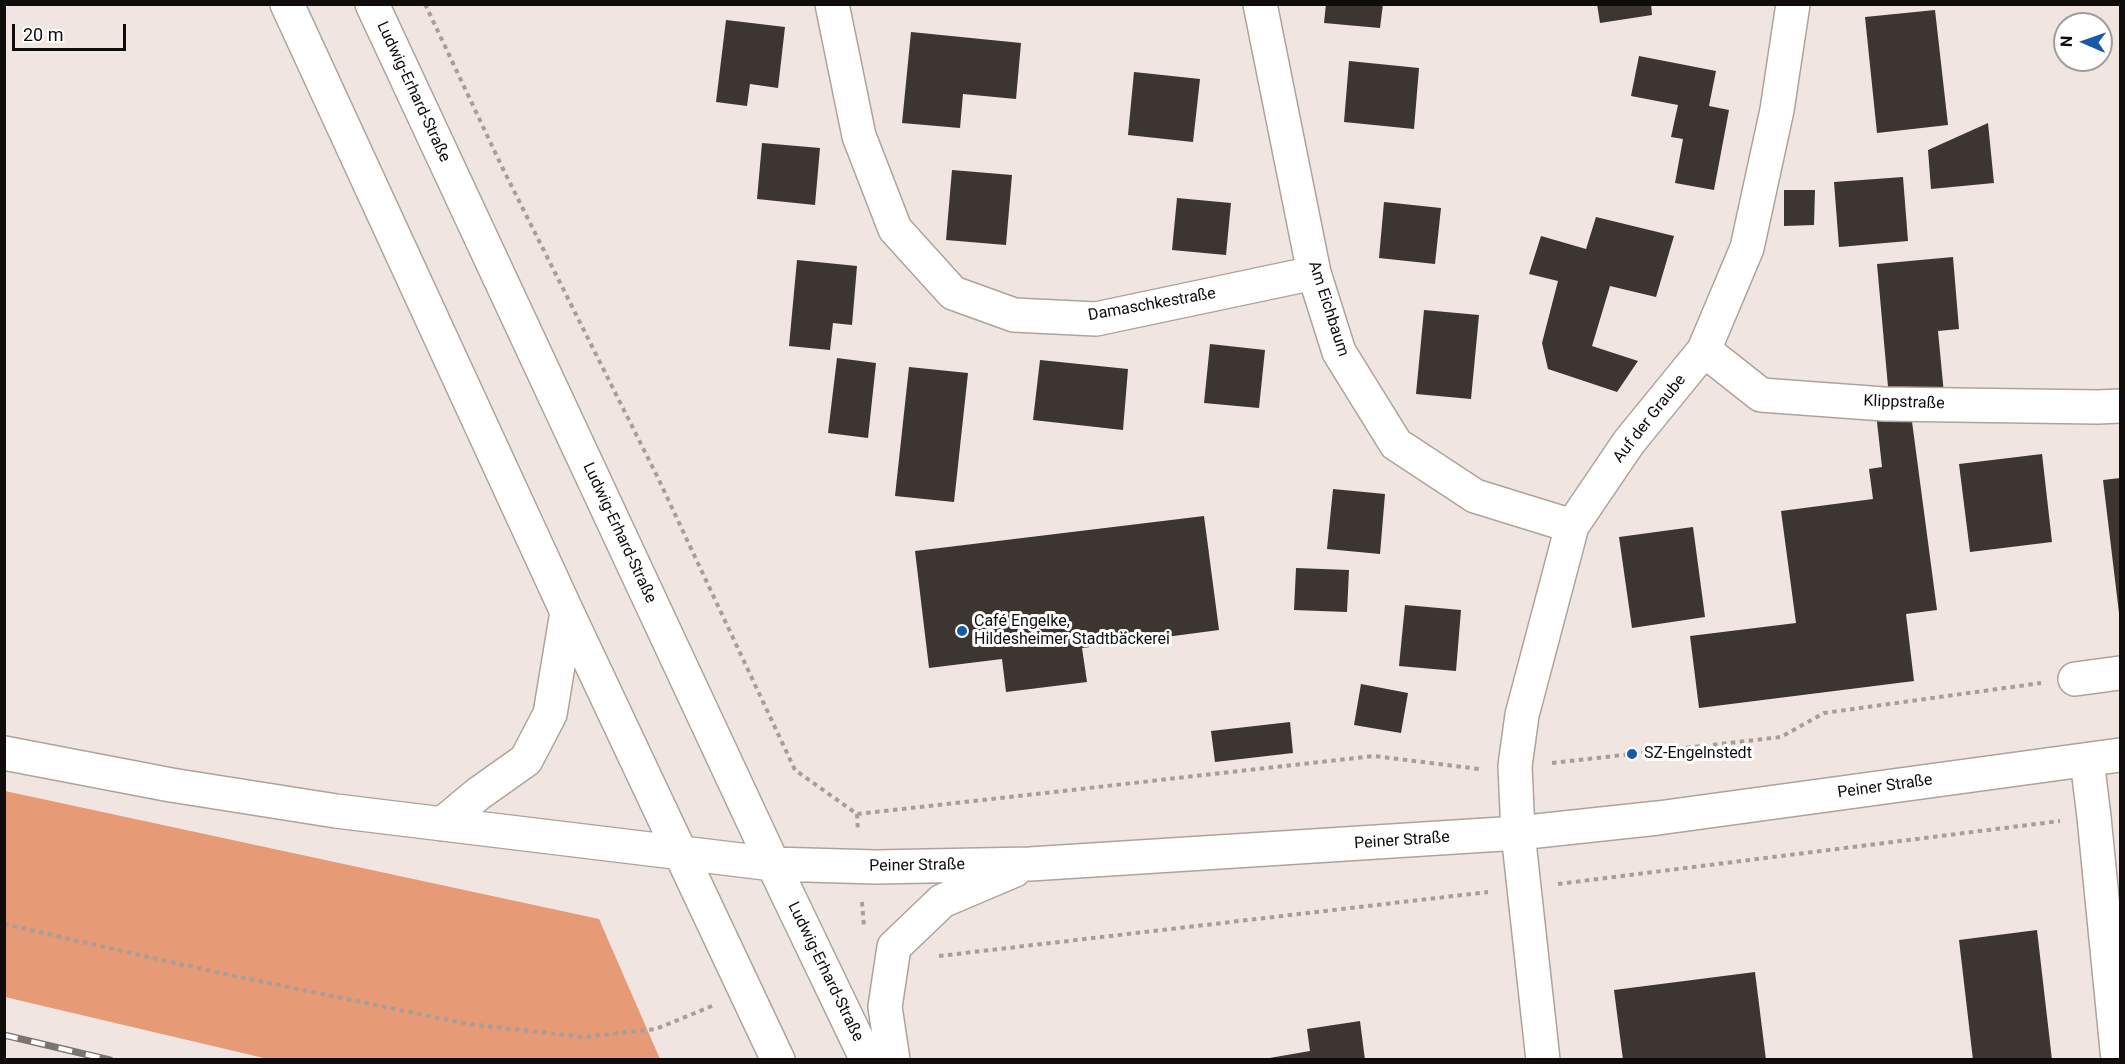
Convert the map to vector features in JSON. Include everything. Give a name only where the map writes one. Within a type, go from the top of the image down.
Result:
[{"type":"main road","points":[[287,4],[567,612],[778,1059]]},
{"type":"main road","name":"Ludwig-Erhard-Straße","points":[[372,4],[773,864],[867,1059]]},
{"type":"main road","name":"Damaschkestraße","points":[[832,4],[859,136],[895,229],[953,293],[1014,315],[1096,319],[1314,273]]},
{"type":"main road","name":"Am Eichbaum","points":[[1260,4],[1314,273],[1339,352],[1396,444],[1475,496],[1572,526]]},
{"type":"main road","name":"Auf der Graube","points":[[1543,1059],[1518,833],[1515,766],[1522,715],[1572,526],[1629,442],[1704,350],[1747,248],[1777,110],[1793,4]]},
{"type":"main road","name":"Klippstraße","points":[[1704,350],[1761,395],[1884,404],[2098,407],[2121,405]]},
{"type":"main road","points":[[442,824],[478,794],[526,760],[550,714],[567,612]]},
{"type":"main road","points":[[2075,679],[2121,673]]},
{"type":"main road","name":"Peiner Straße","points":[[4,753],[171,785],[442,824],[773,864],[876,867],[1030,864],[1518,833],[1659,818],[2121,755]]},
{"type":"main road","points":[[2086,760],[2094,817],[2118,1059]]},
{"type":"main road","points":[[893,1059],[885,1007],[894,947],[942,901],[1030,864]]},
{"type":"path","points":[[425,4],[503,169],[658,478],[795,770],[857,814],[1374,756],[1477,769],[1676,750],[1781,737],[1824,713],[2075,679]]},
{"type":"path","points":[[4,924],[215,972],[468,1024],[584,1037],[656,1029],[745,989]]},
{"type":"shaded area","points":[[5,791],[599,919],[660,1059],[268,1059],[5,997]]},
{"type":"building","points":[[1326,4],[1383,4],[1380,28],[1324,23]]},
{"type":"building","points":[[1597,4],[1651,4],[1652,15],[1600,23]]},
{"type":"building","points":[[1935,10],[1948,125],[1877,133],[1865,17]]},
{"type":"building","points":[[726,20],[785,27],[778,88],[750,84],[747,106],[716,102]]},
{"type":"building","points":[[911,32],[1021,43],[1016,99],[963,94],[960,128],[902,123]]},
{"type":"building","points":[[1639,56],[1716,71],[1709,106],[1729,110],[1714,190],[1675,183],[1683,139],[1671,137],[1678,105],[1631,96]]},
{"type":"building","points":[[1349,61],[1419,68],[1414,129],[1344,122]]},
{"type":"building","points":[[1134,72],[1200,79],[1193,142],[1128,135]]},
{"type":"building","points":[[1988,123],[1994,183],[1931,189],[1928,150]]},
{"type":"building","points":[[762,143],[820,148],[815,205],[757,199]]},
{"type":"building","points":[[952,170],[1012,175],[1006,245],[946,240]]},
{"type":"building","points":[[1903,177],[1908,241],[1839,247],[1834,182]]},
{"type":"building","points":[[1784,190],[1815,190],[1814,225],[1784,226]]},
{"type":"building","points":[[1177,198],[1231,203],[1226,255],[1172,250]]},
{"type":"building","points":[[1384,202],[1441,208],[1435,264],[1379,258]]},
{"type":"building","points":[[1596,217],[1674,236],[1656,297],[1610,286],[1592,346],[1638,361],[1617,392],[1548,369],[1542,343],[1558,281],[1529,274],[1541,236],[1586,249]]},
{"type":"building","points":[[1953,257],[1959,329],[1938,331],[1944,394],[1889,398],[1877,264]]},
{"type":"building","points":[[797,260],[857,266],[852,325],[833,323],[830,350],[789,346]]},
{"type":"building","points":[[1424,310],[1479,315],[1471,399],[1416,394]]},
{"type":"building","points":[[1210,344],[1265,350],[1259,408],[1204,403]]},
{"type":"building","points":[[837,358],[876,363],[868,438],[828,433]]},
{"type":"building","points":[[1040,360],[1128,369],[1123,430],[1033,420]]},
{"type":"building","points":[[909,367],[968,373],[954,502],[895,496]]},
{"type":"building","points":[[1876,413],[1911,414],[1937,610],[1906,614],[1914,681],[1699,708],[1690,636],[1796,623],[1781,511],[1873,499],[1869,469],[1882,467]]},
{"type":"building","points":[[2042,454],[2052,542],[1970,552],[1959,464]]},
{"type":"building","points":[[2120,478],[2120,613],[2119,613],[2103,480]]},
{"type":"building","points":[[1333,489],[1385,494],[1380,554],[1327,549]]},
{"type":"building","points":[[1204,516],[1219,630],[1082,648],[1087,682],[1006,692],[1002,659],[929,668],[915,551]]},
{"type":"building","points":[[1693,527],[1705,617],[1632,628],[1619,537]]},
{"type":"building","points":[[1296,568],[1349,570],[1347,612],[1294,610]]},
{"type":"building","points":[[1405,605],[1461,610],[1456,671],[1399,666]]},
{"type":"building","points":[[1361,684],[1408,693],[1401,733],[1354,725]]},
{"type":"building","points":[[1290,722],[1293,753],[1215,762],[1211,731]]},
{"type":"building","points":[[2037,930],[2052,1060],[1973,1060],[1959,940]]},
{"type":"building","points":[[1755,972],[1766,1060],[1623,1060],[1614,990]]},
{"type":"building","points":[[1360,1021],[1365,1060],[1258,1060],[1310,1051],[1307,1029]]},
{"type":"railway","points":[[4,1035],[110,1060]]},
{"type":"place","name":"Café Engelke, Hildesheimer Stadtbäckerei","points":[[962,631]]},
{"type":"place","name":"SZ-Engelnstedt","points":[[1632,754]]}]
